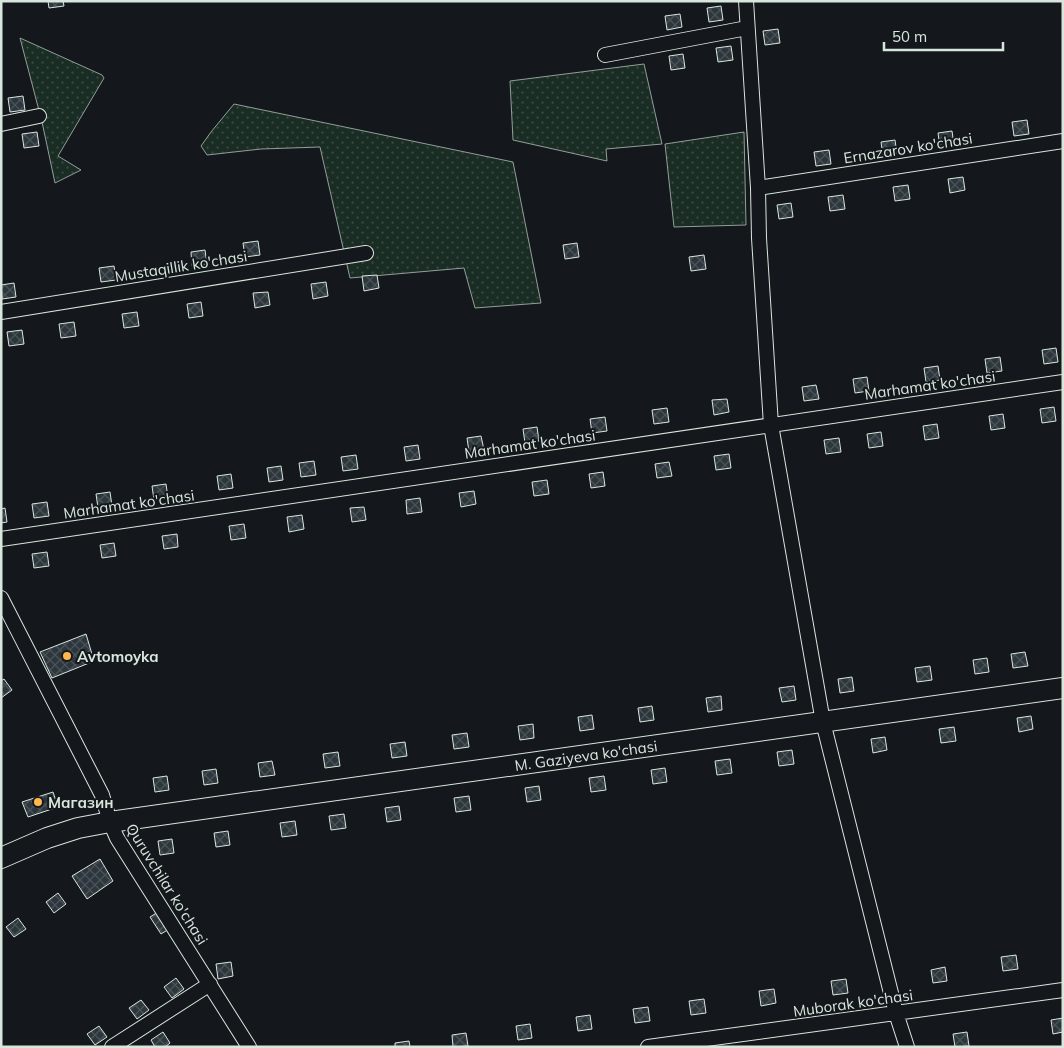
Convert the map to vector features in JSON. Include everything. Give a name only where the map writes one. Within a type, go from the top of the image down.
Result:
[{"type":"street","points":[[746,1],[771,425],[824,722],[896,1013],[907,1047]]},
{"type":"street","points":[[605,55],[747,28]]},
{"type":"street","points":[[1,124],[39,116]]},
{"type":"street","name":"Ernazarov ko'chasi","points":[[758,188],[1063,141]]},
{"type":"street","name":"Mustaqillik ko'chasi","points":[[1,312],[366,252]]},
{"type":"street","name":"Marhamat ko'chasi","points":[[1,539],[1063,382]]},
{"type":"street","name":"Quruvchilar ko'chasi","points":[[1,598],[102,795],[117,838],[249,1047]]},
{"type":"street","name":"M. Gaziyeva ko'chasi","points":[[1,858],[47,838],[78,828],[110,822],[1063,688]]},
{"type":"street","points":[[112,1047],[210,984]]},
{"type":"street","name":"Muborak ko'chasi","points":[[648,1047],[1063,990]]},
{"type":"green space","points":[[20,38],[102,75],[104,78],[58,156],[81,170],[55,183],[42,122]]},
{"type":"green space","points":[[644,64],[662,144],[606,149],[607,161],[513,140],[510,81]]},
{"type":"green space","points":[[234,104],[513,162],[541,303],[475,308],[464,268],[350,278],[320,147],[261,149],[207,155],[201,146]]},
{"type":"green space","points":[[744,132],[746,225],[674,227],[665,144]]},
{"type":"building","points":[[48,1],[63,1],[64,6],[49,8]]},
{"type":"building","points":[[721,6],[723,20],[709,22],[707,8]]},
{"type":"building","points":[[680,14],[682,27],[667,30],[665,16]]},
{"type":"building","points":[[778,29],[780,43],[765,45],[763,31]]},
{"type":"building","points":[[731,46],[733,60],[718,62],[716,48]]},
{"type":"building","points":[[683,54],[685,68],[671,70],[669,56]]},
{"type":"building","points":[[23,96],[25,110],[10,112],[8,98]]},
{"type":"building","points":[[1027,120],[1029,134],[1014,136],[1012,122]]},
{"type":"building","points":[[952,131],[954,145],[940,147],[938,133]]},
{"type":"building","points":[[37,132],[39,146],[24,148],[22,134]]},
{"type":"building","points":[[895,140],[897,154],[883,156],[881,142]]},
{"type":"building","points":[[829,150],[831,164],[816,166],[814,152]]},
{"type":"building","points":[[963,177],[965,190],[950,193],[948,179]]},
{"type":"building","points":[[908,185],[910,199],[895,201],[893,187]]},
{"type":"building","points":[[843,195],[845,209],[830,211],[828,197]]},
{"type":"building","points":[[791,203],[793,217],[779,219],[777,205]]},
{"type":"building","points":[[258,241],[260,255],[245,257],[243,243]]},
{"type":"building","points":[[577,243],[579,257],[565,259],[563,245]]},
{"type":"building","points":[[205,250],[207,264],[192,266],[191,252]]},
{"type":"building","points":[[704,255],[706,269],[691,271],[689,257]]},
{"type":"building","points":[[114,266],[116,280],[101,282],[99,268]]},
{"type":"building","points":[[377,275],[379,288],[364,291],[362,276]]},
{"type":"building","points":[[326,282],[328,296],[313,299],[311,284]]},
{"type":"building","points":[[14,283],[16,297],[2,299],[1,285]]},
{"type":"building","points":[[268,292],[270,305],[255,308],[253,293]]},
{"type":"building","points":[[201,302],[203,316],[189,318],[187,304]]},
{"type":"building","points":[[137,312],[139,326],[124,328],[122,314]]},
{"type":"building","points":[[74,322],[76,336],[61,338],[59,324]]},
{"type":"building","points":[[22,330],[24,344],[9,346],[7,332]]},
{"type":"building","points":[[1056,348],[1058,362],[1044,364],[1042,350]]},
{"type":"building","points":[[1000,357],[1002,371],[987,373],[985,359]]},
{"type":"building","points":[[938,366],[940,380],[926,382],[924,368]]},
{"type":"building","points":[[867,377],[869,391],[855,393],[853,379]]},
{"type":"building","points":[[816,385],[819,399],[804,401],[802,387]]},
{"type":"building","points":[[727,399],[729,412],[714,415],[712,400]]},
{"type":"building","points":[[1054,407],[1056,421],[1042,423],[1040,409]]},
{"type":"building","points":[[667,408],[669,422],[654,424],[652,410]]},
{"type":"building","points":[[1003,414],[1005,428],[991,430],[989,416]]},
{"type":"building","points":[[605,417],[607,431],[592,433],[590,419]]},
{"type":"building","points":[[937,424],[939,438],[925,440],[923,426]]},
{"type":"building","points":[[537,427],[539,441],[525,443],[523,429]]},
{"type":"building","points":[[881,432],[883,446],[869,448],[867,434]]},
{"type":"building","points":[[481,436],[484,450],[469,452],[467,438]]},
{"type":"building","points":[[839,438],[841,452],[826,454],[824,440]]},
{"type":"building","points":[[418,445],[420,459],[406,461],[404,447]]},
{"type":"building","points":[[729,454],[731,468],[716,470],[714,456]]},
{"type":"building","points":[[356,455],[358,469],[343,471],[341,457]]},
{"type":"building","points":[[314,461],[316,475],[301,477],[299,463]]},
{"type":"building","points":[[669,462],[672,476],[657,478],[655,464]]},
{"type":"building","points":[[281,466],[283,480],[269,482],[267,468]]},
{"type":"building","points":[[603,472],[605,486],[591,488],[589,474]]},
{"type":"building","points":[[231,474],[233,488],[219,490],[217,476]]},
{"type":"building","points":[[547,480],[549,494],[534,496],[532,482]]},
{"type":"building","points":[[166,484],[168,498],[154,500],[152,486]]},
{"type":"building","points":[[474,491],[476,504],[461,507],[459,493]]},
{"type":"building","points":[[110,492],[112,506],[98,508],[96,494]]},
{"type":"building","points":[[420,498],[422,512],[407,514],[406,500]]},
{"type":"building","points":[[47,502],[49,516],[34,518],[32,504]]},
{"type":"building","points":[[364,507],[366,520],[352,522],[350,508]]},
{"type":"building","points":[[5,508],[7,522],[1,523],[1,509]]},
{"type":"building","points":[[302,515],[304,529],[289,532],[287,517]]},
{"type":"building","points":[[244,524],[246,538],[231,540],[229,526]]},
{"type":"building","points":[[177,534],[178,547],[164,549],[162,536]]},
{"type":"building","points":[[114,543],[116,556],[102,558],[100,545]]},
{"type":"building","points":[[47,552],[49,566],[34,568],[32,554]]},
{"type":"building","name":"Avtomoyka","points":[[86,634],[94,661],[52,678],[40,652]]},
{"type":"building","points":[[1025,652],[1028,666],[1013,668],[1011,654]]},
{"type":"building","points":[[987,658],[989,672],[975,674],[973,660]]},
{"type":"building","points":[[930,666],[932,680],[917,682],[915,668]]},
{"type":"building","points":[[852,677],[854,691],[840,693],[838,679]]},
{"type":"building","points":[[4,679],[12,690],[1,698],[1,681]]},
{"type":"building","points":[[794,686],[796,700],[782,702],[779,688]]},
{"type":"building","points":[[721,696],[722,710],[708,712],[706,698]]},
{"type":"building","points":[[652,706],[654,720],[640,722],[638,708]]},
{"type":"building","points":[[592,715],[594,729],[580,731],[578,717]]},
{"type":"building","points":[[1031,716],[1033,729],[1019,732],[1017,718]]},
{"type":"building","points":[[533,724],[534,738],[520,740],[518,726]]},
{"type":"building","points":[[954,727],[956,741],[941,743],[939,729]]},
{"type":"building","points":[[467,733],[469,747],[454,749],[452,735]]},
{"type":"building","points":[[885,737],[887,750],[873,753],[871,739]]},
{"type":"building","points":[[405,742],[407,756],[392,758],[390,744]]},
{"type":"building","points":[[792,750],[794,764],[779,766],[777,752]]},
{"type":"building","points":[[338,752],[340,766],[325,768],[323,754]]},
{"type":"building","points":[[730,759],[732,773],[717,775],[715,761]]},
{"type":"building","points":[[272,761],[275,775],[260,777],[258,763]]},
{"type":"building","points":[[665,768],[667,782],[653,784],[651,770]]},
{"type":"building","points":[[216,769],[218,783],[204,785],[202,771]]},
{"type":"building","points":[[167,776],[169,790],[155,792],[153,778]]},
{"type":"building","points":[[604,776],[606,790],[591,792],[589,778]]},
{"type":"building","points":[[539,786],[541,800],[527,802],[525,788]]},
{"type":"building","points":[[53,792],[58,807],[28,817],[22,802]]},
{"type":"building","points":[[469,796],[471,810],[456,812],[454,798]]},
{"type":"building","points":[[399,806],[401,820],[387,822],[385,808]]},
{"type":"building","points":[[344,814],[346,828],[331,830],[329,816]]},
{"type":"building","points":[[295,821],[297,835],[282,837],[280,823]]},
{"type":"building","points":[[228,831],[230,845],[216,847],[214,833]]},
{"type":"building","points":[[172,839],[174,853],[160,855],[158,841]]},
{"type":"building","points":[[100,859],[113,881],[87,899],[72,876]]},
{"type":"building","points":[[58,893],[66,904],[54,913],[46,902]]},
{"type":"building","points":[[158,912],[169,929],[161,934],[150,917]]},
{"type":"building","points":[[18,918],[26,929],[14,937],[6,927]]},
{"type":"building","points":[[1016,955],[1018,969],[1003,971],[1001,957]]},
{"type":"building","points":[[231,962],[233,976],[218,979],[216,964]]},
{"type":"building","points":[[945,967],[947,981],[933,983],[931,970]]},
{"type":"building","points":[[176,978],[184,989],[172,998],[164,987]]},
{"type":"building","points":[[846,979],[848,993],[833,995],[831,981]]},
{"type":"building","points":[[774,989],[776,1003],[761,1006],[759,991]]},
{"type":"building","points":[[704,999],[706,1013],[691,1015],[689,1001]]},
{"type":"building","points":[[141,1000],[149,1010],[137,1019],[129,1008]]},
{"type":"building","points":[[648,1007],[650,1021],[635,1023],[633,1009]]},
{"type":"building","points":[[590,1015],[592,1029],[578,1031],[576,1017]]},
{"type":"building","points":[[1063,1018],[1063,1032],[1053,1034],[1051,1020]]},
{"type":"building","points":[[530,1024],[532,1038],[518,1040],[516,1026]]},
{"type":"building","points":[[99,1026],[107,1037],[95,1045],[87,1034]]},
{"type":"building","points":[[163,1032],[170,1043],[165,1047],[155,1047],[151,1040]]},
{"type":"building","points":[[967,1032],[969,1046],[955,1047],[953,1034]]},
{"type":"building","points":[[466,1033],[468,1046],[453,1047],[452,1035]]},
{"type":"building","points":[[409,1041],[410,1047],[395,1047],[395,1043]]},
{"type":"place","name":"Avtomoyka","points":[[67,656]]},
{"type":"place","name":"Магазин","points":[[38,802]]}]
